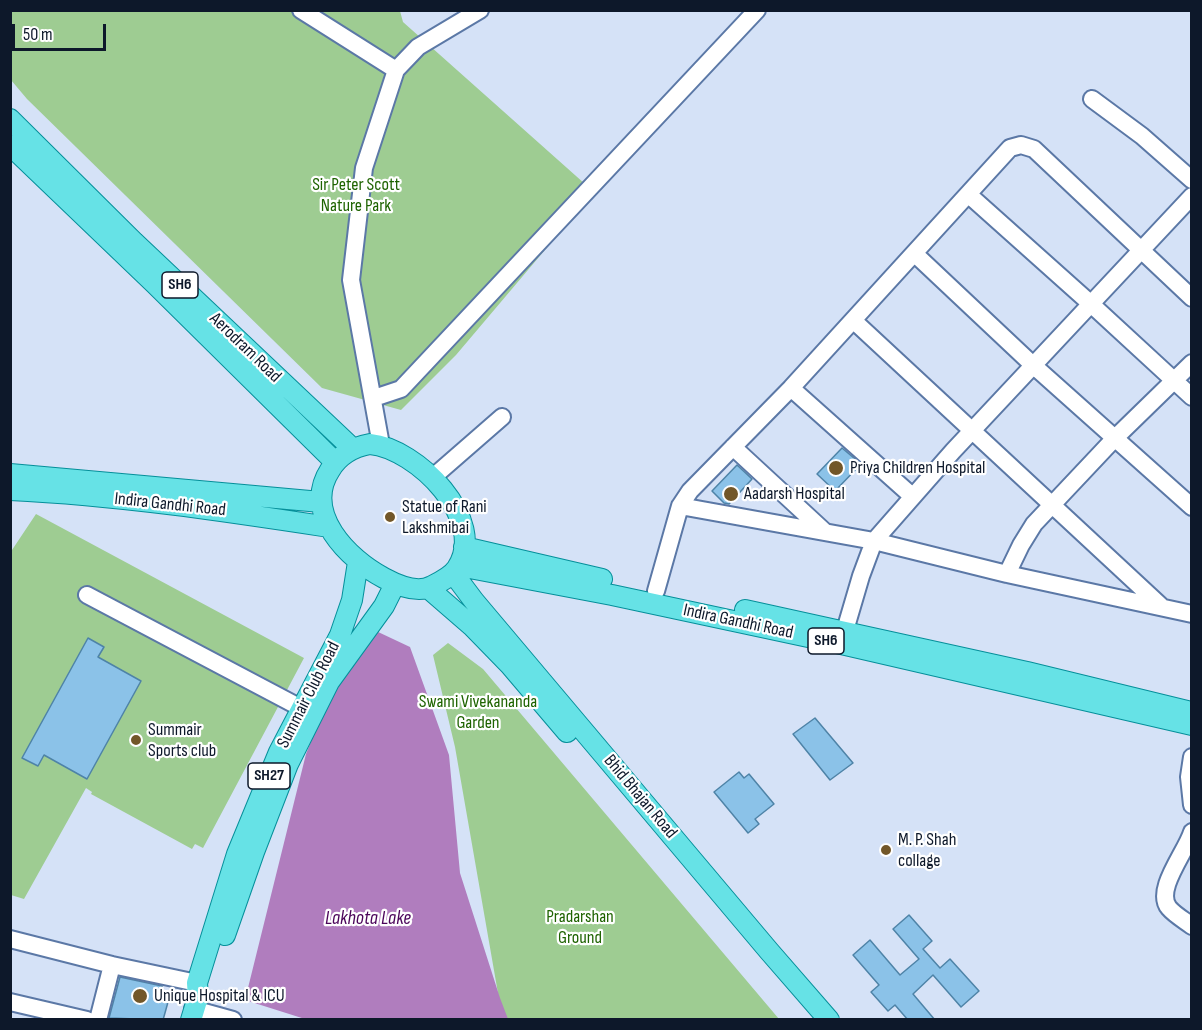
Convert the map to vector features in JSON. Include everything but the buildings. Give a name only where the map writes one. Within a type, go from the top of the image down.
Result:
[{"type":"main road","name":"Aerodram Road","points":[[10,119],[143,250],[352,448]]},
{"type":"main road","name":"Aerodram Road","points":[[10,145],[335,462]]},
{"type":"main road","points":[[370,444],[381,445],[409,458],[444,491],[459,514],[464,531],[465,547],[456,569],[429,588],[414,589],[394,584],[352,558],[329,527],[321,502],[322,486],[335,462],[352,448],[370,444]]},
{"type":"main road","name":"Indira Gandhi Road","points":[[10,474],[321,502]]},
{"type":"main road","name":"Indira Gandhi Road","points":[[10,490],[58,492],[224,511],[329,527]]},
{"type":"main road","name":"Indira Gandhi Road","points":[[465,547],[656,591],[1191,725]]},
{"type":"main road","name":"Summair Club Road","points":[[195,1002],[237,854],[279,752],[340,635],[352,600],[358,562]]},
{"type":"main road","name":"Indira Gandhi Road","points":[[456,569],[612,595],[1072,682],[1191,712]]},
{"type":"main road","name":"Bhid Bhajan Road","points":[[456,569],[481,610],[829,1020]]},
{"type":"main road","name":"Summair Club Road","points":[[195,1002],[208,987],[254,852],[288,764],[328,682],[384,606],[394,584]]},
{"type":"main road","name":"Bhid Bhajan Road","points":[[429,588],[510,665],[812,1020]]},
{"type":"street","points":[[301,10],[396,70]]},
{"type":"street","points":[[381,445],[351,280],[364,168],[396,70],[418,47],[480,10]]},
{"type":"street","points":[[374,398],[401,389],[757,10]]},
{"type":"street","points":[[1092,99],[1142,136],[1191,180]]},
{"type":"street","points":[[656,591],[680,506],[690,491],[854,321],[1010,148],[1021,144],[1034,149],[1191,298]]},
{"type":"street","points":[[969,195],[1191,397]]},
{"type":"street","points":[[843,638],[874,541],[912,496],[1191,196]]},
{"type":"street","points":[[915,254],[1034,366],[1191,507]]},
{"type":"street","points":[[854,321],[1162,606]]},
{"type":"street","points":[[1007,574],[1034,524],[1115,438],[1191,363]]},
{"type":"street","points":[[791,388],[912,496]]},
{"type":"street","points":[[432,478],[502,417]]},
{"type":"street","points":[[733,447],[826,533]]},
{"type":"street","points":[[680,506],[874,541],[1007,574],[1190,612]]},
{"type":"street","points":[[87,595],[301,708]]},
{"type":"street","points":[[1191,757],[1189,777],[1191,806]]},
{"type":"street","points":[[1191,832],[1163,896],[1167,906],[1191,926]]},
{"type":"street","points":[[10,939],[112,964],[233,1020]]},
{"type":"street","points":[[98,1020],[112,964]]},
{"type":"street","points":[[10,1002],[87,1020]]},
{"type":"green space","name":"Sir Peter Scott Nature Park","points":[[10,11],[400,11],[403,22],[594,192],[456,355],[401,410],[322,388],[27,99],[11,80]]},
{"type":"green space","name":"Summair Sports club","points":[[36,514],[304,658],[203,848],[195,844],[192,849],[91,794],[92,792],[86,788],[24,899],[11,895],[10,553]]},
{"type":"green space","name":"Pradarshan Ground","points":[[448,643],[483,669],[779,1019],[505,1019],[499,999],[455,747],[433,655]]},
{"type":"water","name":"Lakhota Lake","points":[[376,631],[410,647],[449,755],[460,873],[508,1019],[305,1019],[245,1000],[306,754],[342,663]]},
{"type":"place","name":"Priya Children Hospital","points":[[836,468]]},
{"type":"place","name":"Aadarsh Hospital","points":[[731,494]]},
{"type":"place","name":"Statue of Rani Lakshmibai","points":[[390,517]]},
{"type":"place","name":"Summair Sports club","points":[[136,740]]},
{"type":"place","name":"M. P. Shah collage","points":[[886,850]]},
{"type":"place","name":"Unique Hospital & ICU","points":[[140,996]]},
{"type":"park label","name":"Swami Vivekananda Garden","points":[[478,712]]}]
